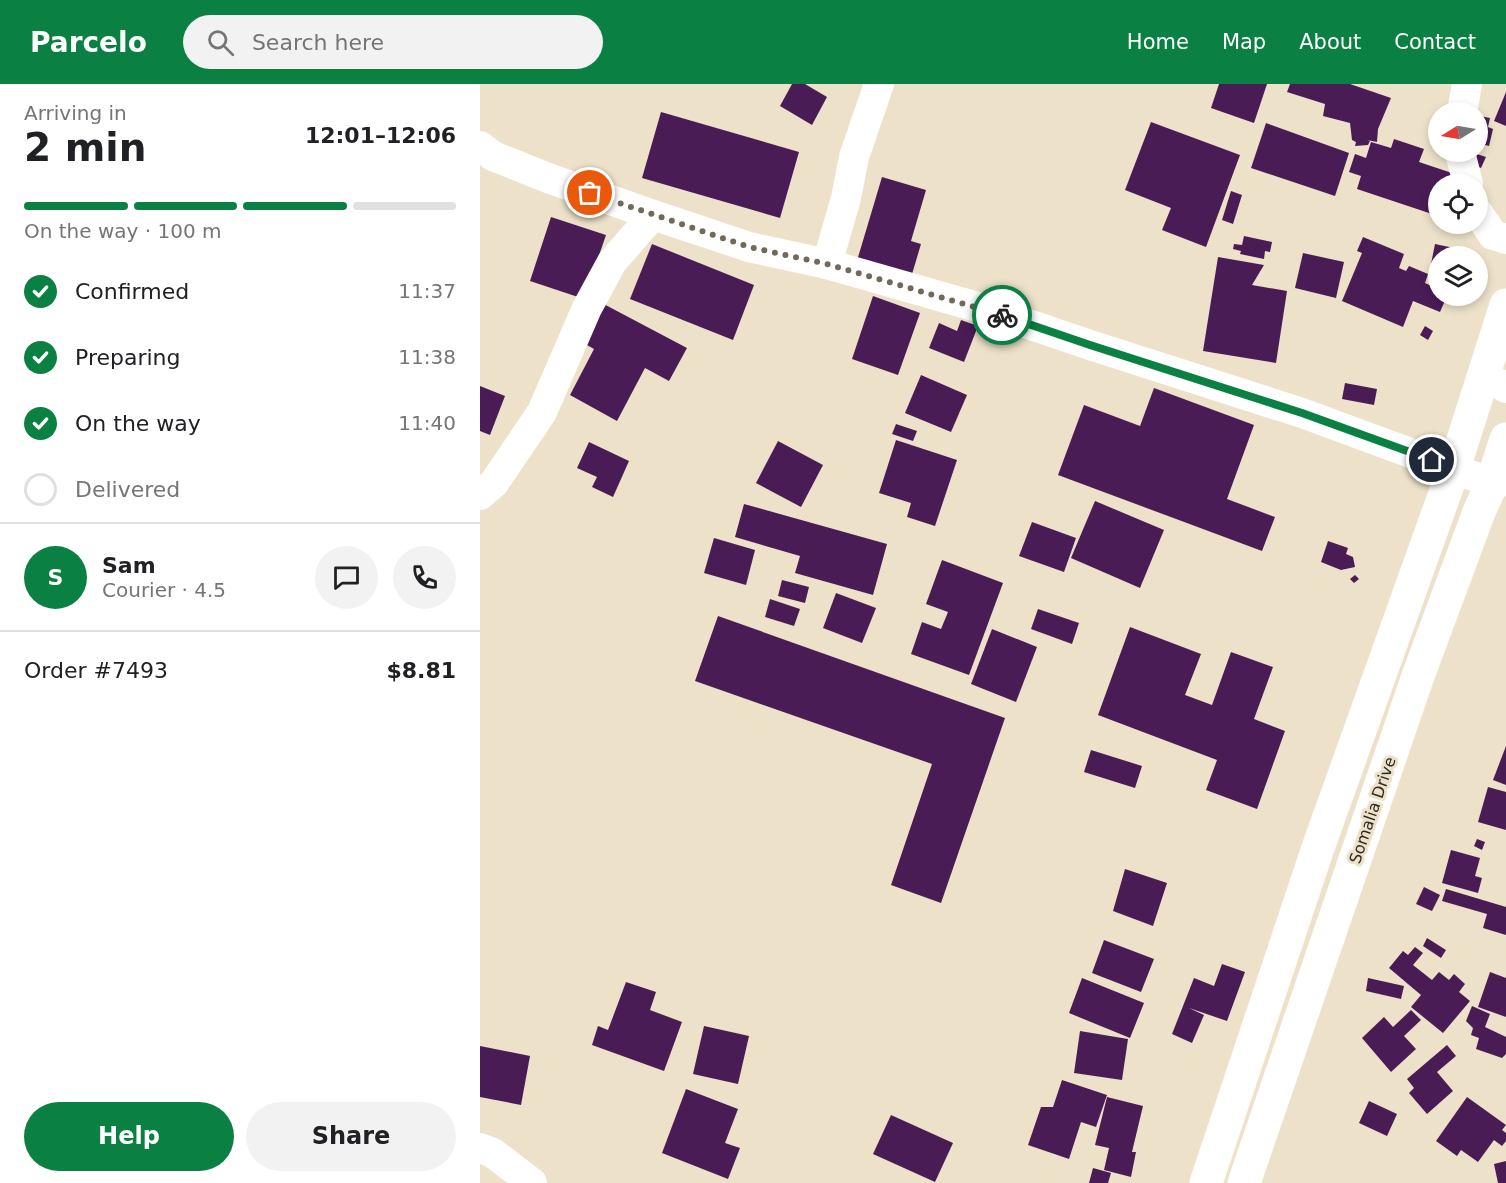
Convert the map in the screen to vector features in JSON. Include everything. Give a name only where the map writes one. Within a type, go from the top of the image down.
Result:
[{"type":"main road","points":[[1206,1183],[1319,845],[1454,468],[1495,381],[1506,305]]},
{"type":"main road","name":"Somalia Drive","points":[[1244,1183],[1418,676],[1479,512],[1499,482],[1506,439]]},
{"type":"street","points":[[827,264],[846,198],[854,157],[879,84]]},
{"type":"street","points":[[1464,102],[1467,84]]},
{"type":"street","points":[[480,147],[493,156],[537,173],[749,247],[827,264],[981,308],[1302,413],[1499,482]]},
{"type":"street","points":[[480,495],[494,483],[542,412],[587,308],[612,262],[653,215]]},
{"type":"street","points":[[1488,228],[1493,235],[1506,239]]},
{"type":"street","points":[[480,1148],[493,1153],[532,1183]]},
{"type":"building","points":[[792,84],[805,84],[827,97],[812,125],[780,106]]},
{"type":"building","points":[[1219,84],[1267,84],[1254,123],[1211,108]]},
{"type":"building","points":[[1290,84],[1350,84],[1391,98],[1378,129],[1377,142],[1367,140],[1370,141],[1368,145],[1355,146],[1356,142],[1352,140],[1350,123],[1323,116],[1325,104],[1287,92]]},
{"type":"building","points":[[1506,92],[1506,126],[1494,121]]},
{"type":"building","points":[[661,112],[799,152],[780,218],[642,178]]},
{"type":"building","points":[[1151,122],[1240,155],[1206,247],[1162,230],[1171,208],[1125,190]]},
{"type":"building","points":[[1266,123],[1349,153],[1335,196],[1251,168]]},
{"type":"building","points":[[1488,127],[1493,129],[1488,146]]},
{"type":"building","points":[[1394,139],[1424,149],[1419,162],[1455,174],[1428,174],[1428,213],[1357,189],[1361,176],[1349,172],[1355,154],[1366,158],[1371,142],[1391,148]]},
{"type":"building","points":[[1471,162],[1484,162],[1481,168],[1470,164]]},
{"type":"building","points":[[882,177],[926,190],[911,241],[921,244],[910,281],[856,264]]},
{"type":"building","points":[[1231,191],[1242,195],[1233,224],[1222,220]]},
{"type":"building","points":[[551,217],[606,235],[584,299],[530,281]]},
{"type":"building","points":[[1244,236],[1272,242],[1270,252],[1265,251],[1264,259],[1240,254],[1241,251],[1233,249],[1234,244],[1242,245]]},
{"type":"building","points":[[1363,237],[1404,254],[1399,268],[1406,271],[1409,266],[1428,274],[1425,283],[1428,284],[1428,306],[1443,306],[1440,312],[1413,301],[1403,327],[1342,301],[1362,253],[1357,251]]},
{"type":"building","points":[[652,244],[754,285],[733,340],[630,299]]},
{"type":"building","points":[[1303,253],[1344,262],[1336,298],[1295,288]]},
{"type":"building","points":[[1218,257],[1264,265],[1252,285],[1287,291],[1276,363],[1203,351]]},
{"type":"building","points":[[873,296],[920,313],[898,375],[852,359]]},
{"type":"building","points":[[598,301],[687,348],[669,381],[645,368],[617,421],[570,395],[594,349],[578,340]]},
{"type":"building","points":[[961,320],[978,326],[964,362],[929,348],[939,323],[957,331]]},
{"type":"building","points":[[1425,326],[1433,331],[1428,340],[1420,335]]},
{"type":"building","points":[[921,375],[967,395],[951,432],[905,413]]},
{"type":"building","points":[[1345,383],[1377,389],[1374,405],[1342,399]]},
{"type":"building","points":[[480,386],[505,396],[490,435],[480,431]]},
{"type":"building","points":[[1154,388],[1254,425],[1227,499],[1275,517],[1262,551],[1058,475],[1084,405],[1140,426]]},
{"type":"building","points":[[896,424],[917,431],[913,441],[892,434]]},
{"type":"building","points":[[896,440],[957,460],[935,526],[907,517],[911,503],[879,493]]},
{"type":"building","points":[[778,441],[823,465],[801,507],[756,483]]},
{"type":"building","points":[[589,442],[629,461],[613,497],[592,487],[597,477],[577,468]]},
{"type":"building","points":[[1095,501],[1164,530],[1140,588],[1071,558]]},
{"type":"building","points":[[744,504],[887,544],[873,595],[795,573],[800,556],[735,537]]},
{"type":"building","points":[[1032,522],[1076,538],[1064,572],[1019,556]]},
{"type":"building","points":[[714,538],[755,550],[746,585],[704,573]]},
{"type":"building","points":[[1328,541],[1348,548],[1346,554],[1353,557],[1355,567],[1341,570],[1321,562]]},
{"type":"building","points":[[942,560],[1003,583],[969,675],[911,654],[922,622],[941,629],[948,612],[926,604]]},
{"type":"building","points":[[1355,575],[1359,579],[1354,583],[1350,579]]},
{"type":"building","points":[[782,580],[809,587],[805,603],[778,596]]},
{"type":"building","points":[[836,593],[876,608],[862,643],[823,628]]},
{"type":"building","points":[[770,599],[800,609],[794,626],[765,617]]},
{"type":"building","points":[[1038,609],[1079,623],[1072,644],[1031,629]]},
{"type":"building","points":[[718,616],[1005,718],[941,903],[891,885],[932,764],[695,681]]},
{"type":"building","points":[[1130,627],[1201,654],[1185,695],[1212,705],[1231,652],[1273,667],[1254,719],[1285,731],[1257,809],[1206,790],[1217,760],[1098,715]]},
{"type":"building","points":[[992,629],[1037,647],[1016,702],[971,684]]},
{"type":"building","points":[[1506,746],[1506,785],[1493,780]]},
{"type":"building","points":[[1091,750],[1142,766],[1135,788],[1084,772]]},
{"type":"building","points":[[1488,787],[1506,792],[1506,830],[1478,822]]},
{"type":"building","points":[[1477,839],[1485,842],[1482,850],[1474,846]]},
{"type":"building","points":[[1451,850],[1480,858],[1475,876],[1482,878],[1478,893],[1442,883]]},
{"type":"building","points":[[1125,869],[1167,883],[1153,926],[1113,911]]},
{"type":"building","points":[[1424,887],[1440,895],[1432,911],[1416,904]]},
{"type":"building","points":[[1446,889],[1506,907],[1506,935],[1483,928],[1487,914],[1442,901]]},
{"type":"building","points":[[1427,938],[1446,950],[1441,958],[1423,946]]},
{"type":"building","points":[[1104,940],[1154,959],[1141,992],[1092,973]]},
{"type":"building","points":[[1415,947],[1423,953],[1413,965],[1432,980],[1439,972],[1449,980],[1454,974],[1465,984],[1459,992],[1470,1001],[1443,1033],[1411,1007],[1421,995],[1389,968],[1403,951],[1408,955]]},
{"type":"building","points":[[1222,964],[1245,972],[1227,1021],[1189,1008],[1204,1015],[1192,1043],[1172,1034],[1194,978],[1214,986]]},
{"type":"building","points":[[1490,972],[1506,978],[1506,1017],[1478,1007]]},
{"type":"building","points":[[1082,978],[1144,1003],[1130,1038],[1069,1013]]},
{"type":"building","points":[[1368,978],[1404,986],[1401,999],[1366,991]]},
{"type":"building","points":[[626,982],[656,992],[650,1010],[682,1022],[664,1071],[592,1045],[598,1026],[608,1030]]},
{"type":"building","points":[[1472,1006],[1490,1014],[1485,1027],[1506,1037],[1506,1054],[1502,1058],[1476,1049],[1479,1038],[1471,1035],[1473,1028],[1466,1021]]},
{"type":"building","points":[[1411,1010],[1421,1020],[1404,1036],[1416,1049],[1391,1072],[1362,1038],[1384,1017],[1393,1027]]},
{"type":"building","points":[[704,1026],[749,1036],[738,1084],[693,1074]]},
{"type":"building","points":[[1080,1031],[1128,1039],[1122,1080],[1074,1073]]},
{"type":"building","points":[[1447,1045],[1456,1056],[1437,1072],[1453,1091],[1427,1114],[1409,1093],[1414,1088],[1407,1079]]},
{"type":"building","points":[[480,1046],[530,1056],[521,1105],[480,1097]]},
{"type":"building","points":[[1062,1080],[1107,1095],[1096,1127],[1081,1122],[1069,1159],[1028,1145],[1041,1107],[1053,1107]]},
{"type":"building","points":[[686,1089],[738,1109],[725,1143],[740,1148],[728,1179],[662,1153]]},
{"type":"building","points":[[1107,1097],[1143,1106],[1132,1152],[1136,1152],[1131,1177],[1104,1170],[1109,1148],[1095,1145]]},
{"type":"building","points":[[1467,1097],[1506,1125],[1502,1130],[1506,1133],[1506,1141],[1502,1146],[1494,1140],[1478,1162],[1461,1150],[1457,1156],[1436,1141]]},
{"type":"building","points":[[1369,1101],[1397,1114],[1387,1136],[1359,1123]]},
{"type":"building","points":[[891,1115],[953,1143],[935,1182],[873,1154]]},
{"type":"building","points":[[1506,1161],[1506,1183],[1498,1183],[1494,1164]]},
{"type":"building","points":[[1093,1168],[1111,1173],[1108,1183],[1089,1183]]},
{"type":"way so far","points":[[590,193],[749,247],[827,264],[1002,315]]},
{"type":"route","points":[[1002,315],[1302,413],[1432,460]]}]
